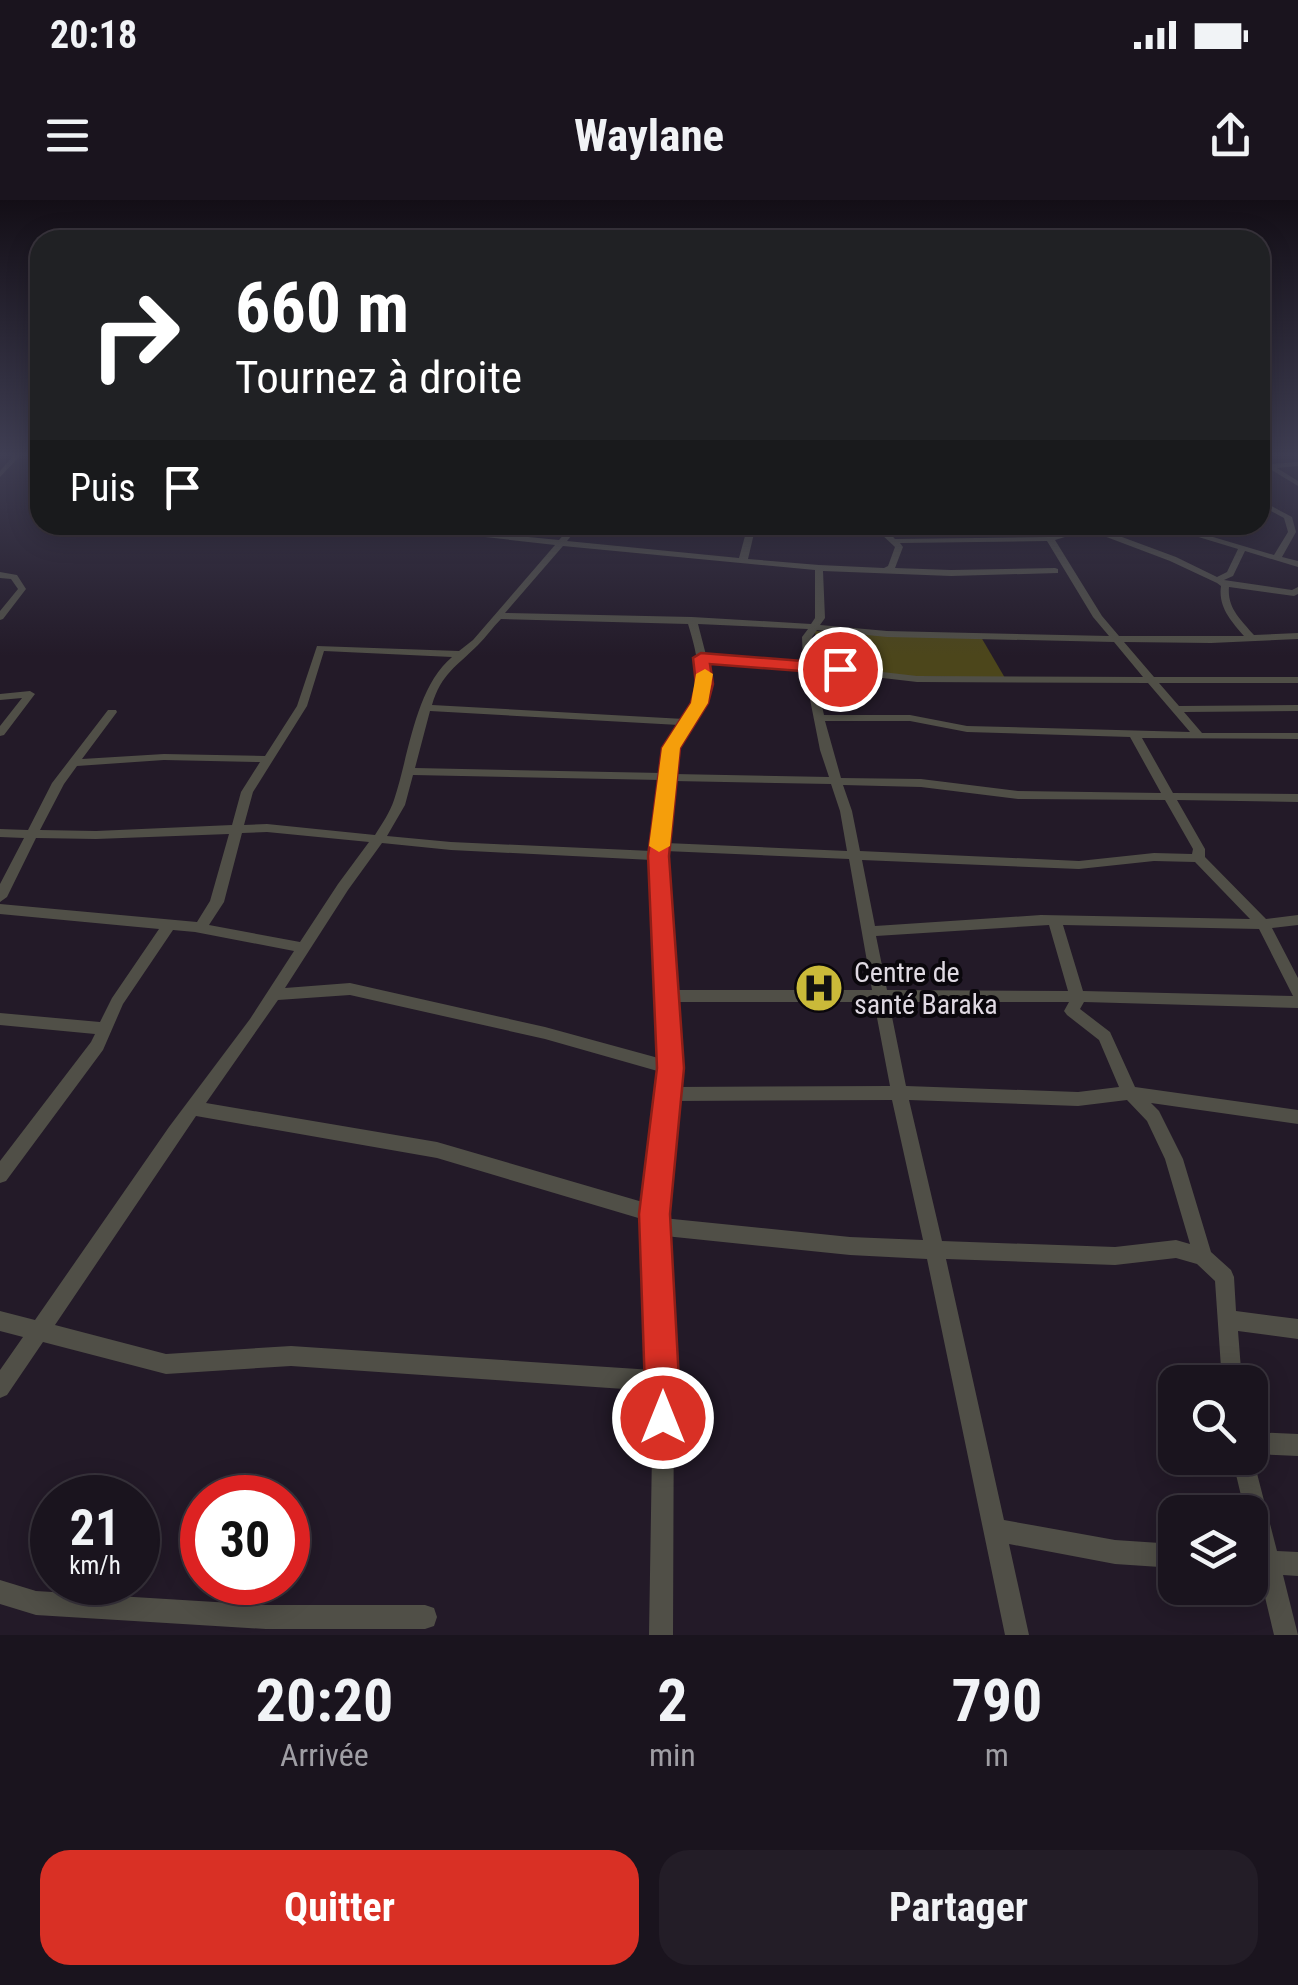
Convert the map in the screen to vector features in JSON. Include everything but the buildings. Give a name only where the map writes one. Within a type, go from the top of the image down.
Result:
[{"type":"street","points":[[1276,559],[1292,532],[1293,522]]},
{"type":"street","points":[[486,535],[819,568],[1055,571]]},
{"type":"street","points":[[0,1388],[273,995],[399,805],[430,694],[458,654],[476,642],[568,535]]},
{"type":"street","points":[[694,557],[705,535]]},
{"type":"street","points":[[743,560],[749,535]]},
{"type":"street","points":[[888,535],[896,541],[1050,539],[1063,535]]},
{"type":"street","points":[[1108,535],[1222,582],[1294,593],[1298,590]]},
{"type":"street","points":[[1195,535],[1298,564]]},
{"type":"street","points":[[1205,538],[1210,535]]},
{"type":"street","points":[[1050,539],[1098,617],[1199,736]]},
{"type":"street","points":[[884,571],[895,561],[896,541]]},
{"type":"street","points":[[1242,550],[1222,582],[1223,600],[1250,636]]},
{"type":"street","points":[[819,568],[820,618],[807,636],[808,666],[856,856],[899,1093],[1017,1635]]},
{"type":"street","points":[[0,575],[14,577],[22,589],[0,616]]},
{"type":"street","points":[[498,616],[692,620],[887,634],[1211,640],[1298,636]]},
{"type":"street","points":[[661,1635],[664,1381],[655,1220],[670,1068],[669,996],[660,933],[659,852],[674,738],[700,703],[705,684],[692,620]]},
{"type":"street","points":[[200,928],[217,902],[240,830],[247,792],[302,706],[320,648],[458,654]]},
{"type":"street","points":[[701,658],[917,678],[1298,680]]},
{"type":"street","points":[[0,697],[31,696],[0,733]]},
{"type":"street","points":[[425,708],[687,722]]},
{"type":"street","points":[[1175,709],[1298,708]]},
{"type":"street","points":[[0,897],[58,783],[112,712]]},
{"type":"street","points":[[820,718],[910,718],[967,729],[1298,736]]},
{"type":"street","points":[[1134,734],[1200,849],[1198,858]]},
{"type":"street","points":[[73,763],[164,757],[270,759]]},
{"type":"street","points":[[408,771],[669,778],[749,776],[922,783],[1018,794],[1298,798]]},
{"type":"street","points":[[0,834],[267,828],[375,840],[659,852],[1079,865],[1154,857],[1198,858],[1263,924],[1298,992]]},
{"type":"street","points":[[0,909],[200,928],[304,948]]},
{"type":"street","points":[[871,931],[1054,920],[1263,924],[1298,920]]},
{"type":"street","points":[[1054,920],[1078,999],[1072,1012],[1105,1036],[1130,1092],[1153,1116],[1174,1159],[1203,1257]]},
{"type":"street","points":[[0,1176],[7,1157],[97,1046],[117,1002],[169,925]]},
{"type":"street","points":[[273,995],[350,989],[545,1033],[670,1068]]},
{"type":"street","points":[[669,996],[1298,1002]]},
{"type":"street","points":[[0,1019],[104,1029]]},
{"type":"street","points":[[670,1094],[899,1093],[1078,1100],[1130,1092],[1298,1117]]},
{"type":"street","points":[[192,1108],[437,1150],[655,1220],[850,1246],[1115,1256],[1176,1250],[1203,1257],[1224,1277],[1231,1365]]},
{"type":"street","points":[[0,1320],[166,1364],[291,1356],[664,1381]]},
{"type":"street","points":[[1227,1320],[1298,1329]]},
{"type":"street","points":[[1268,1444],[1298,1445]]},
{"type":"street","points":[[996,1530],[1115,1552],[1158,1555]]},
{"type":"street","points":[[1268,1562],[1298,1564]]},
{"type":"street","points":[[1268,1584],[1286,1635]]},
{"type":"street","points":[[0,1592],[36,1602],[266,1617],[425,1617]]},
{"type":"shaded area","points":[[815,631],[981,637],[1005,678],[906,676],[817,665]]},
{"type":"slow traffic","points":[[659,846],[671,748],[700,703],[705,674]]},
{"type":"place","name":"Centre de santé Baraka","points":[[819,988]]},
{"type":"route","points":[[663,1418],[654,1214],[670,1068],[669,996],[660,933],[658,856],[671,748],[700,703],[705,684],[701,658],[840,669]]}]
